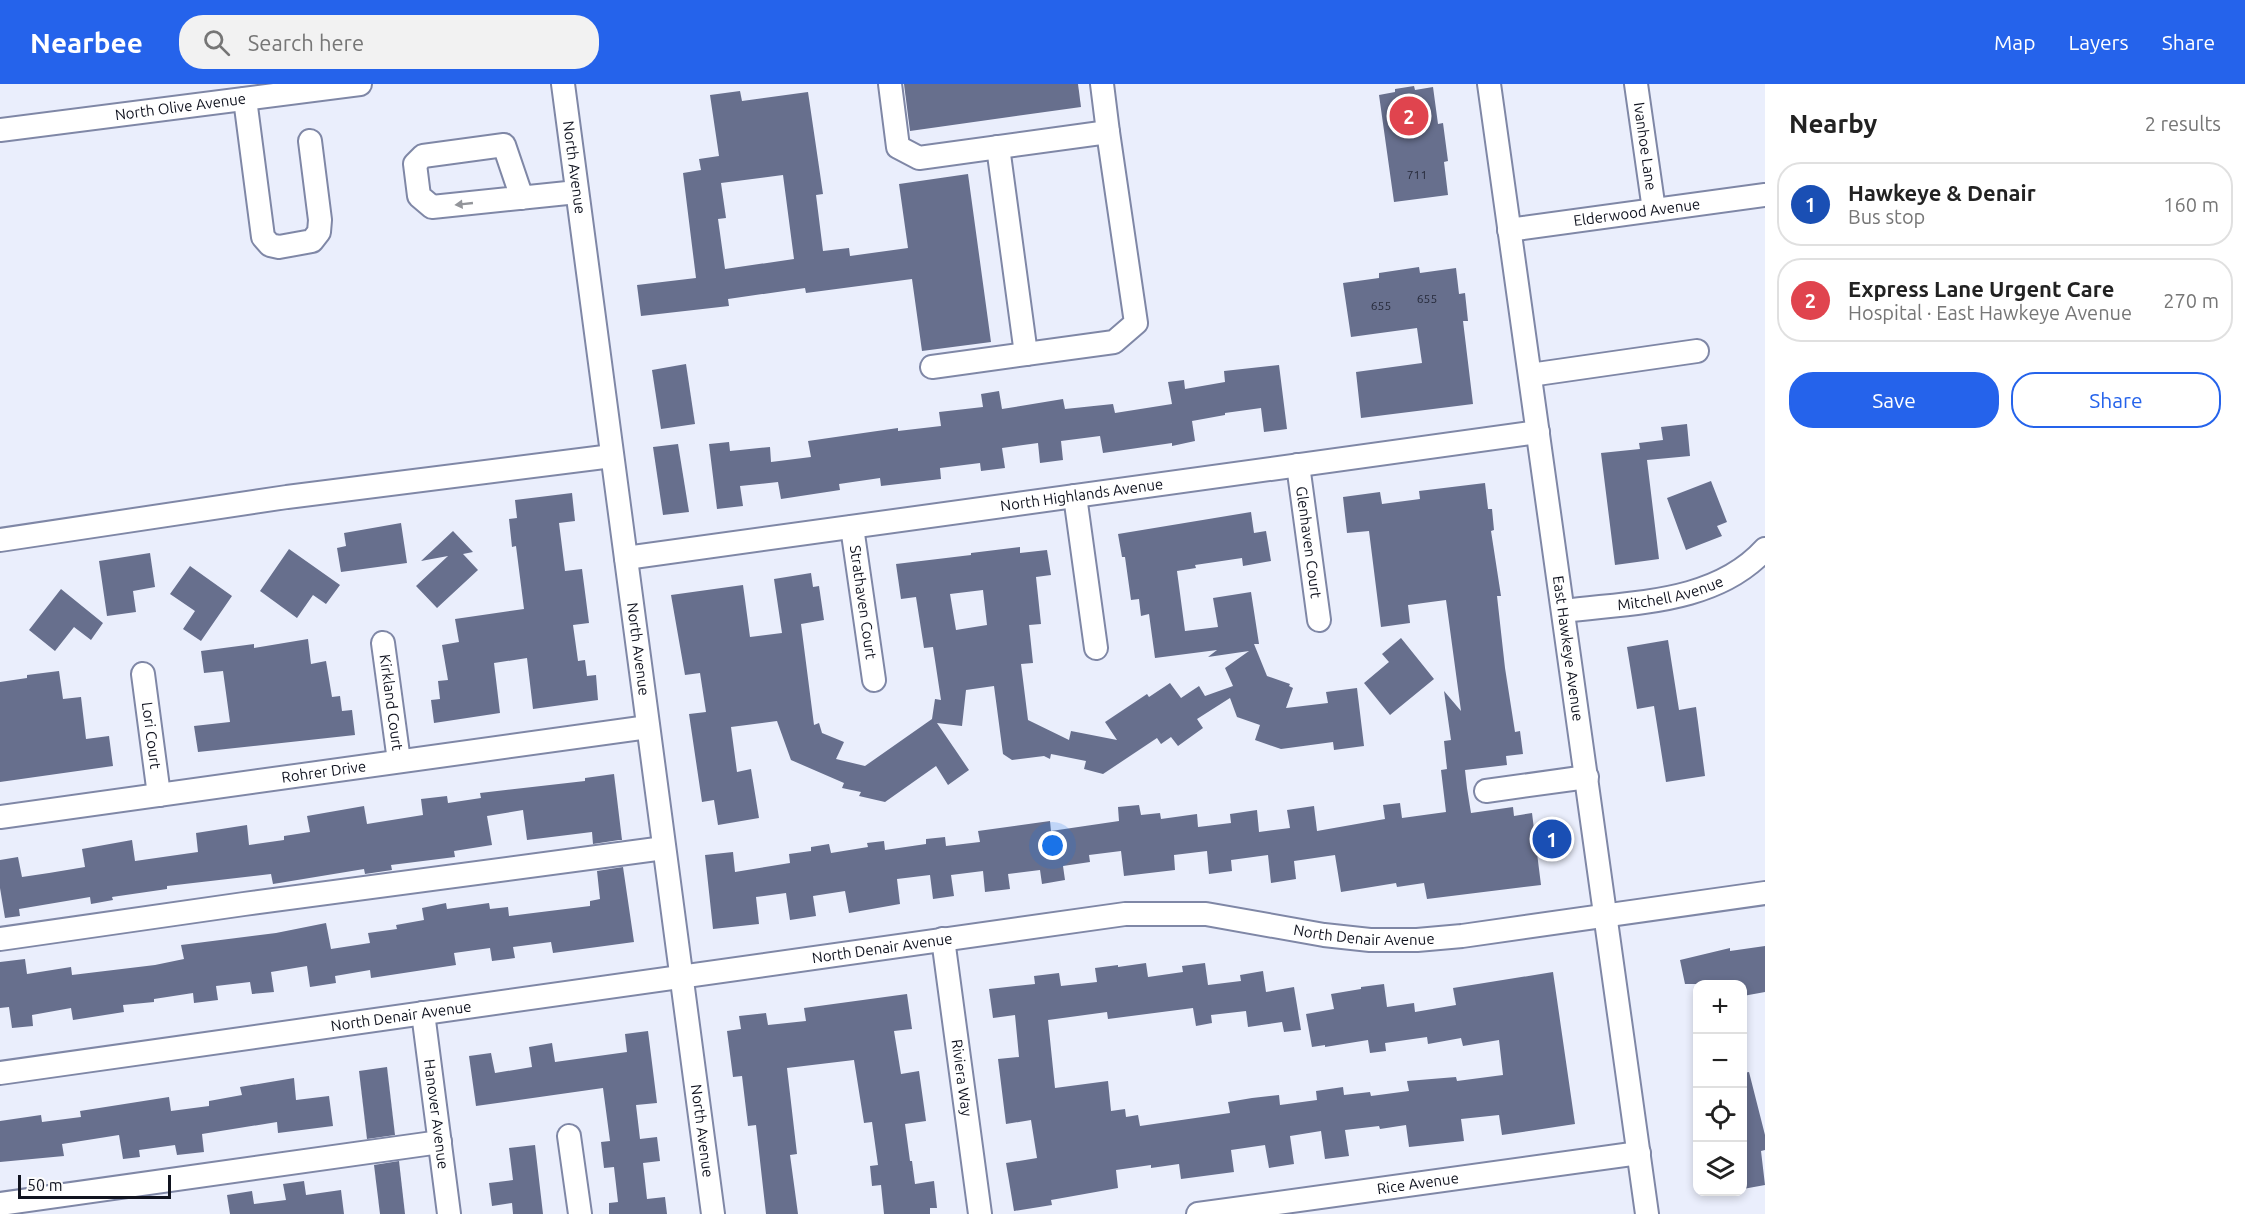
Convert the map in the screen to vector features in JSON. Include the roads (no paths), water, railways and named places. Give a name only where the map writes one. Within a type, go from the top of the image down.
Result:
[{"type":"street","name":"North Olive Avenue","points":[[0,130],[360,84]]},
{"type":"street","name":"North Avenue","points":[[563,84],[713,1214]]},
{"type":"street","points":[[890,84],[898,147],[919,158],[1108,132]]},
{"type":"street","points":[[932,367],[1114,342],[1136,323],[1102,84]]},
{"type":"street","name":"East Hawkeye Avenue","points":[[1489,84],[1647,1214]]},
{"type":"street","name":"Ivanhoe Lane","points":[[1636,84],[1654,210]]},
{"type":"street","points":[[245,99],[263,237],[270,245],[279,247],[312,241],[319,232],[320,220],[310,141]]},
{"type":"street","points":[[522,198],[504,145],[423,156],[415,164],[419,196],[432,207],[522,198],[577,192]]},
{"type":"street","points":[[998,147],[1026,354]]},
{"type":"street","name":"Elderwood Avenue","points":[[1509,230],[1765,195]]},
{"type":"street","points":[[1530,375],[1697,351]]},
{"type":"street","name":"North Highlands Avenue","points":[[626,558],[1538,432]]},
{"type":"street","points":[[0,540],[287,497],[612,456]]},
{"type":"street","name":"Glenhaven Court","points":[[1298,465],[1319,620]]},
{"type":"street","points":[[1075,496],[1096,648]]},
{"type":"street","name":"Strathaven Court","points":[[852,527],[873,680]]},
{"type":"street","name":"Mitchell Avenue","points":[[1564,611],[1680,596],[1705,589],[1725,581],[1765,549]]},
{"type":"street","name":"Kirkland Court","points":[[383,644],[399,761]]},
{"type":"street","name":"Lori Court","points":[[143,674],[159,795]]},
{"type":"street","name":"Rohrer Drive","points":[[0,817],[648,727]]},
{"type":"street","points":[[1486,790],[1587,777]]},
{"type":"street","points":[[0,939],[664,848]]},
{"type":"street","name":"North Denair Avenue","points":[[0,1073],[1105,917],[1145,913],[1214,915],[1324,935],[1393,940],[1451,937],[1765,894]]},
{"type":"street","name":"Riviera Way","points":[[943,939],[980,1214]]},
{"type":"street","name":"Hanover Avenue","points":[[423,1013],[449,1214]]},
{"type":"street","points":[[569,1136],[580,1214]]},
{"type":"street","points":[[0,1204],[440,1142]]},
{"type":"street","name":"Rice Avenue","points":[[1198,1214],[1639,1153]]},
{"type":"place","name":"Express Lane Urgent Care","points":[[1409,116]]},
{"type":"place","name":"Hawkeye & Denair","points":[[1552,839]]}]
